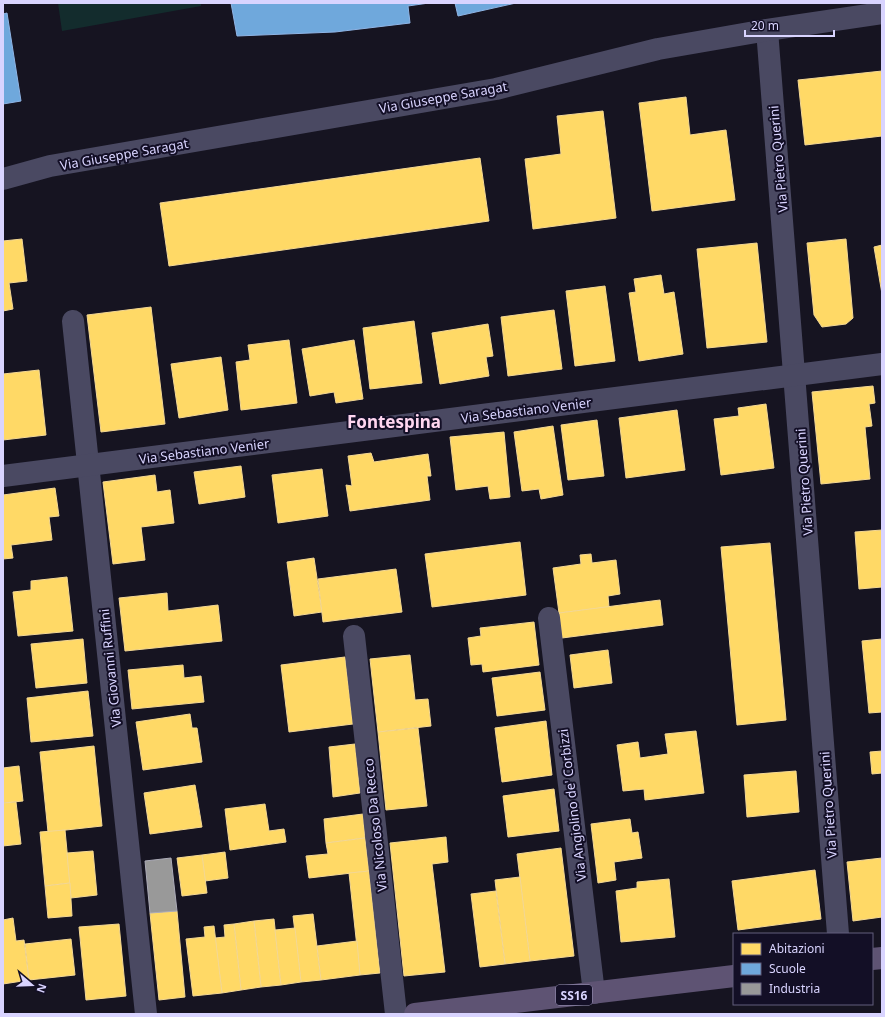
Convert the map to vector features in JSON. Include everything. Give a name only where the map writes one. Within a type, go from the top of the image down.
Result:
[{"type":"main road","name":"SS16","points":[[415,1014],[733,976]]},
{"type":"street","name":"Via Giuseppe Saragat","points":[[3,179],[50,166],[496,89],[658,49],[767,30],[882,13]]},
{"type":"street","name":"Via Pietro Querini","points":[[767,30],[796,376],[838,933]]},
{"type":"street","name":"Via Giovanni Ruffini","points":[[73,321],[146,1014]]},
{"type":"street","name":"Via Sebastiano Venier","points":[[3,476],[882,364]]},
{"type":"street","name":"Via Angiolino de' Corbizzi","points":[[549,618],[594,993]]},
{"type":"street","name":"Via Nicoloso Da Recco","points":[[354,636],[396,1014]]},
{"type":"green space","points":[[58,3],[201,3],[201,6],[62,31]]},
{"type":"building: Abitazioni","points":[[882,71],[882,136],[805,145],[798,80]]},
{"type":"building: Abitazioni","points":[[686,97],[690,135],[726,130],[735,200],[652,211],[639,103]]},
{"type":"building: Abitazioni","points":[[603,111],[616,218],[533,229],[525,159],[561,154],[557,116]]},
{"type":"building: Abitazioni","points":[[480,158],[489,221],[169,266],[160,203]]},
{"type":"building: Abitazioni","points":[[22,239],[27,281],[9,283],[13,309],[3,311],[3,241]]},
{"type":"building: Abitazioni","points":[[846,239],[853,318],[846,324],[822,327],[814,315],[807,243]]},
{"type":"building: Abitazioni","points":[[757,243],[767,342],[707,348],[697,249]]},
{"type":"building: Abitazioni","points":[[882,245],[882,294],[874,247]]},
{"type":"building: Abitazioni","points":[[661,275],[664,294],[674,292],[683,354],[639,361],[629,293],[636,292],[634,279]]},
{"type":"building: Abitazioni","points":[[605,286],[615,361],[575,366],[566,291]]},
{"type":"building: Abitazioni","points":[[151,307],[165,424],[101,432],[87,315]]},
{"type":"building: Abitazioni","points":[[554,310],[562,369],[508,376],[501,317]]},
{"type":"building: Abitazioni","points":[[414,321],[422,383],[370,389],[363,328]]},
{"type":"building: Abitazioni","points":[[488,324],[493,356],[486,357],[489,376],[440,384],[432,333]]},
{"type":"building: Abitazioni","points":[[289,340],[297,403],[241,410],[236,362],[250,360],[248,345]]},
{"type":"building: Abitazioni","points":[[354,340],[363,399],[336,403],[334,392],[310,396],[302,349]]},
{"type":"building: Abitazioni","points":[[221,357],[228,410],[179,418],[171,364]]},
{"type":"building: Abitazioni","points":[[39,370],[46,435],[3,440],[3,374]]},
{"type":"building: Abitazioni","points":[[873,386],[875,403],[869,404],[872,426],[865,427],[870,479],[821,484],[812,392]]},
{"type":"building: Abitazioni","points":[[766,404],[774,468],[721,475],[714,419],[739,416],[738,408]]},
{"type":"building: Abitazioni","points":[[677,410],[685,470],[626,478],[619,418]]},
{"type":"building: Abitazioni","points":[[597,420],[604,476],[568,480],[561,425]]},
{"type":"building: Abitazioni","points":[[553,426],[563,495],[541,499],[539,489],[522,491],[514,432]]},
{"type":"building: Abitazioni","points":[[504,432],[510,497],[490,499],[488,486],[456,490],[450,437]]},
{"type":"building: Abitazioni","points":[[371,453],[374,462],[428,454],[431,476],[427,476],[430,500],[350,511],[346,485],[352,486],[348,456]]},
{"type":"building: Abitazioni","points":[[241,466],[245,497],[199,504],[194,472]]},
{"type":"building: Abitazioni","points":[[322,469],[328,516],[278,523],[272,475]]},
{"type":"building: Abitazioni","points":[[155,475],[157,492],[170,490],[174,523],[141,527],[145,560],[113,564],[103,482]]},
{"type":"building: Abitazioni","points":[[55,488],[59,516],[49,517],[52,540],[11,545],[13,558],[3,559],[3,495]]},
{"type":"building: Abitazioni","points":[[882,530],[882,587],[859,589],[855,532]]},
{"type":"building: Abitazioni","points":[[520,542],[526,595],[432,607],[425,554]]},
{"type":"building: Abitazioni","points":[[770,543],[786,720],[737,725],[721,547]]},
{"type":"building: Abitazioni","points":[[591,554],[592,563],[616,560],[620,594],[608,596],[609,607],[559,613],[553,568],[581,564],[580,555]]},
{"type":"building: Abitazioni","points":[[314,558],[322,612],[294,616],[287,562]]},
{"type":"building: Abitazioni","points":[[396,569],[402,612],[323,622],[318,579]]},
{"type":"building: Abitazioni","points":[[67,577],[73,631],[18,636],[13,592],[31,590],[31,581]]},
{"type":"building: Abitazioni","points":[[167,593],[168,611],[218,605],[222,641],[125,651],[119,598]]},
{"type":"building: Abitazioni","points":[[660,600],[663,625],[562,638],[559,613]]},
{"type":"building: Abitazioni","points":[[534,622],[539,665],[483,672],[482,664],[471,665],[468,638],[481,636],[480,628]]},
{"type":"building: Abitazioni","points":[[83,639],[87,683],[36,688],[31,644]]},
{"type":"building: Abitazioni","points":[[882,639],[882,712],[869,713],[862,641]]},
{"type":"building: Abitazioni","points":[[608,650],[612,683],[574,688],[570,655]]},
{"type":"building: Abitazioni","points":[[410,655],[415,700],[428,699],[431,726],[378,732],[370,659]]},
{"type":"building: Abitazioni","points":[[345,657],[353,724],[289,732],[281,665]]},
{"type":"building: Abitazioni","points":[[183,665],[184,678],[201,676],[204,702],[132,709],[128,670]]},
{"type":"building: Abitazioni","points":[[540,672],[545,710],[497,716],[492,678]]},
{"type":"building: Abitazioni","points":[[88,691],[93,736],[31,742],[27,698]]},
{"type":"building: Abitazioni","points":[[190,714],[192,728],[197,728],[202,762],[143,770],[136,722]]},
{"type":"building: Abitazioni","points":[[546,721],[552,775],[502,782],[495,728]]},
{"type":"building: Abitazioni","points":[[418,728],[427,806],[386,810],[378,732]]},
{"type":"building: Abitazioni","points":[[696,731],[704,793],[645,800],[644,789],[623,791],[617,745],[638,742],[640,758],[668,754],[665,734]]},
{"type":"building: Abitazioni","points":[[355,744],[360,793],[333,797],[329,747]]},
{"type":"building: Abitazioni","points":[[94,746],[102,826],[48,832],[40,752]]},
{"type":"building: Abitazioni","points":[[882,751],[882,773],[872,774],[870,752]]},
{"type":"building: Abitazioni","points":[[19,766],[23,801],[3,803],[3,768]]},
{"type":"building: Abitazioni","points":[[796,771],[799,812],[747,817],[744,775]]},
{"type":"building: Abitazioni","points":[[195,785],[202,827],[150,834],[144,793]]},
{"type":"building: Abitazioni","points":[[554,789],[559,831],[508,837],[503,796]]},
{"type":"building: Abitazioni","points":[[16,802],[21,844],[3,846],[3,803]]},
{"type":"building: Abitazioni","points":[[265,804],[269,831],[284,829],[286,842],[230,850],[225,809]]},
{"type":"building: Abitazioni","points":[[363,814],[365,838],[326,843],[324,819]]},
{"type":"building: Abitazioni","points":[[630,819],[632,833],[638,832],[642,858],[614,862],[616,880],[598,883],[591,824]]},
{"type":"building: Abitazioni","points":[[65,830],[70,883],[45,886],[40,832]]},
{"type":"building: Abitazioni","points":[[446,837],[448,862],[432,864],[445,972],[404,976],[390,843]]},
{"type":"building: Abitazioni","points":[[365,838],[369,871],[309,878],[306,856],[328,854],[326,843]]},
{"type":"building: Abitazioni","points":[[561,848],[574,956],[530,961],[517,854]]},
{"type":"building: Abitazioni","points":[[93,851],[97,895],[71,898],[67,853]]},
{"type":"building: Abitazioni","points":[[225,852],[228,878],[205,881],[202,855]]},
{"type":"building: Abitazioni","points":[[202,855],[207,893],[182,896],[177,858]]},
{"type":"building: Abitazioni","points":[[882,858],[882,917],[853,921],[847,862]]},
{"type":"building: Abitazioni","points":[[815,870],[821,919],[738,930],[732,881]]},
{"type":"building: Abitazioni","points":[[369,871],[380,973],[360,975],[349,873]]},
{"type":"building: Abitazioni","points":[[520,877],[530,961],[505,964],[495,880]]},
{"type":"building: Abitazioni","points":[[669,879],[675,937],[621,942],[616,891],[637,888],[637,882]]},
{"type":"building: Abitazioni","points":[[70,883],[72,916],[48,918],[45,886]]},
{"type":"building: Abitazioni","points":[[496,891],[505,964],[480,967],[471,894]]},
{"type":"building: Abitazioni","points":[[177,911],[185,997],[159,1000],[150,913]]},
{"type":"building: Abitazioni","points":[[313,914],[321,980],[301,982],[293,916]]},
{"type":"building: Abitazioni","points":[[13,918],[16,941],[24,940],[29,980],[3,984],[3,920]]},
{"type":"building: Abitazioni","points":[[274,919],[281,985],[261,987],[254,921]]},
{"type":"building: Abitazioni","points":[[254,921],[261,987],[241,990],[234,924]]},
{"type":"building: Abitazioni","points":[[119,924],[126,996],[86,1000],[79,927]]},
{"type":"building: Abitazioni","points":[[234,924],[241,990],[222,993],[215,938],[225,937],[224,925]]},
{"type":"building: Abitazioni","points":[[214,926],[222,993],[193,996],[186,939],[205,937],[204,927]]},
{"type":"building: Abitazioni","points":[[295,928],[301,982],[281,985],[275,930]]},
{"type":"building: Abitazioni","points":[[71,939],[75,975],[29,980],[25,944]]},
{"type":"building: Abitazioni","points":[[357,941],[360,975],[321,980],[317,946]]},
{"type":"building: Scuole","points":[[231,3],[429,3],[408,6],[410,23],[335,32],[237,36]]},
{"type":"building: Scuole","points":[[455,3],[516,3],[458,16]]},
{"type":"building: Scuole","points":[[7,13],[21,101],[3,104],[3,14]]},
{"type":"building: Industria","points":[[171,858],[177,911],[150,913],[145,861]]},
{"type":"district","name":"Fontespina","points":[[394,421]]}]
